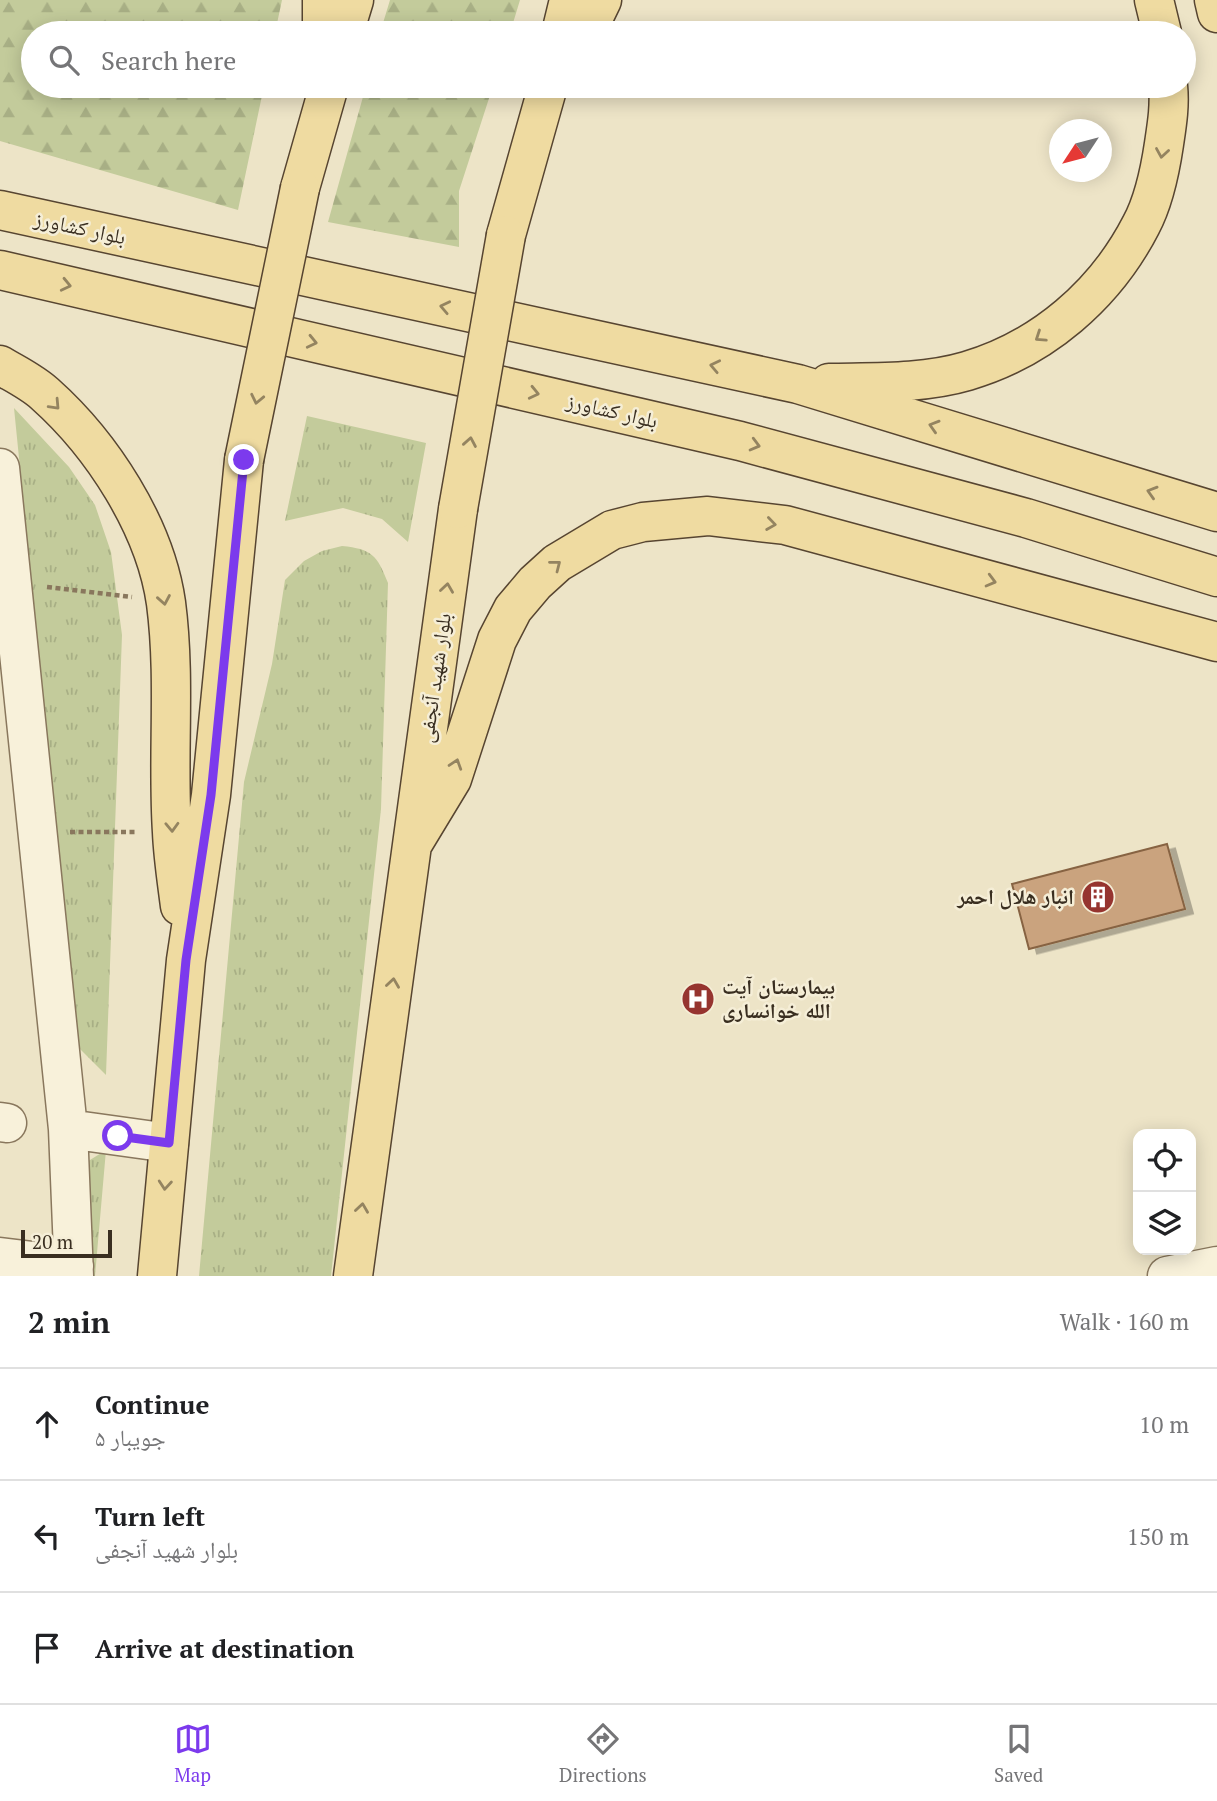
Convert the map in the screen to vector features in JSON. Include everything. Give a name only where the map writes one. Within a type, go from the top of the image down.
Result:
[{"type":"main road","points":[[322,0],[322,21]]},
{"type":"main road","points":[[348,21],[354,0]]},
{"type":"main road","points":[[564,21],[569,0]]},
{"type":"main road","points":[[592,21],[602,0]]},
{"type":"main road","points":[[1154,0],[1159,21]]},
{"type":"main road","points":[[1214,0],[1217,13]]},
{"type":"main road","points":[[157,1276],[186,960],[211,795],[244,460],[300,188],[323,98]]},
{"type":"main road","name":"بلوار شهید آنجفی","points":[[354,1273],[458,509],[506,235],[545,98]]},
{"type":"main road","points":[[534,142],[555,98]]},
{"type":"main road","points":[[798,384],[916,380],[965,372],[1017,352],[1072,315],[1109,276],[1142,224],[1160,172],[1169,98]]},
{"type":"main road","name":"بلوار کشاورز","points":[[0,211],[798,384],[1217,512]]},
{"type":"main road","name":"بلوار کشاورز","points":[[0,270],[740,441],[1026,517],[1217,577]]},
{"type":"main road","points":[[0,365],[44,393],[93,445],[137,513],[154,556],[166,602],[171,695],[172,831],[186,960]]},
{"type":"main road","points":[[412,845],[452,779],[496,639],[513,609],[557,563],[612,530],[643,522],[708,516],[785,525],[1217,642]]},
{"type":"street","points":[[0,468],[2,510],[68,1129],[74,1271],[0,1257]]},
{"type":"street","points":[[68,1129],[169,1143]]},
{"type":"street","points":[[1167,1276],[1217,1266]]},
{"type":"path","points":[[11,582],[166,602]]},
{"type":"path","points":[[37,833],[172,831]]},
{"type":"green space","points":[[0,0],[282,0],[278,21],[21,21],[21,98],[261,98],[238,210],[0,141]]},
{"type":"green space","points":[[390,0],[520,0],[514,21],[384,21]]},
{"type":"green space","points":[[363,98],[489,98],[459,191],[459,247],[328,222]]},
{"type":"green space","points":[[14,408],[69,467],[95,505],[111,552],[122,635],[106,1075],[78,1047]]},
{"type":"green space","points":[[307,416],[426,443],[408,542],[382,519],[343,508],[285,521]]},
{"type":"green space","points":[[342,546],[360,549],[372,555],[388,583],[381,809],[331,1276],[199,1276],[244,782],[272,664],[285,580],[304,561],[322,551]]},
{"type":"green space","points":[[106,1150],[95,1276],[85,1276],[82,1165]]},
{"type":"building","name":"انبار هلال احمر","points":[[1167,844],[1185,909],[1029,949],[1012,884]]},
{"type":"place","name":"انبار هلال احمر","points":[[1098,897]]},
{"type":"place","name":"بیمارستان آیت الله خوانساری","points":[[698,999]]},
{"type":"route","points":[[118,1136],[169,1143],[186,960],[211,795],[244,460]]}]
